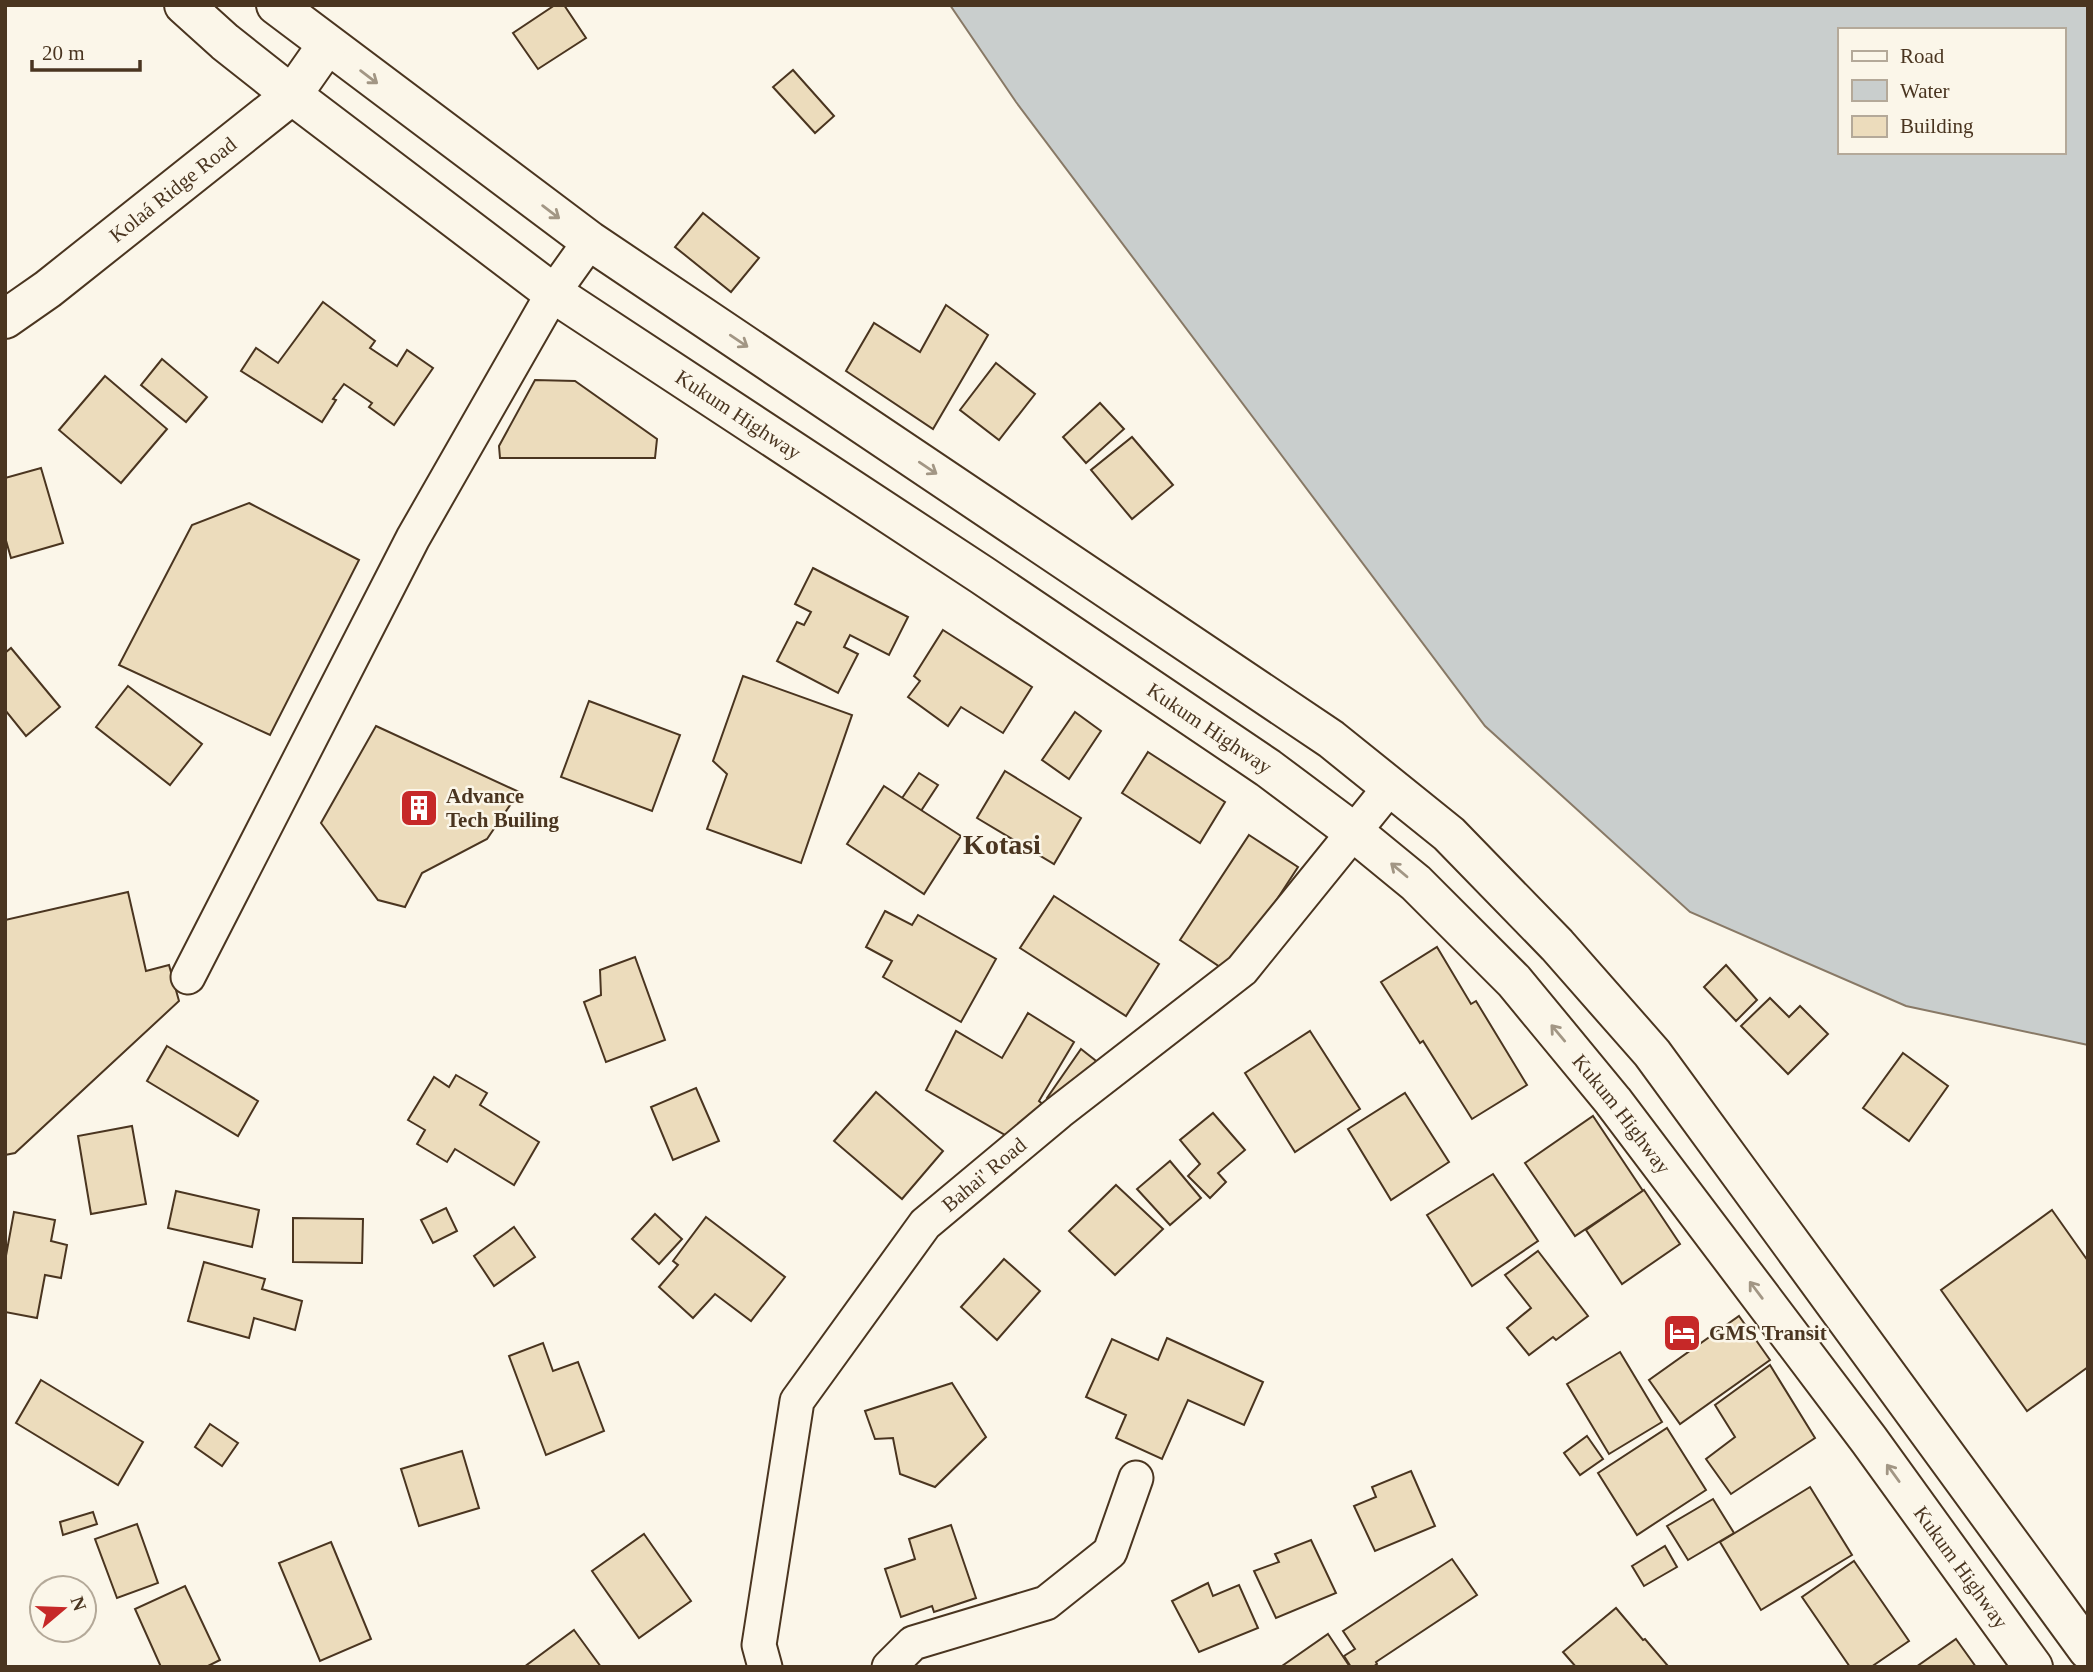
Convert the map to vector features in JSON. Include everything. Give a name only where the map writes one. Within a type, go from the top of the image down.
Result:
[{"type":"main road","name":"Kukum Highway","points":[[184,5],[225,43],[553,293],[1017,598],[1268,768],[1416,883],[1514,981],[1575,1053],[1861,1430],[2033,1667]]},
{"type":"main road","points":[[276,5],[327,46],[590,241],[1331,738],[1458,843],[1557,945],[1652,1053],[2088,1650]]},
{"type":"main road","name":"Kolaá Ridge Road","points":[[5,319],[48,289],[292,95],[327,46]]},
{"type":"street","points":[[188,977],[413,538],[553,293],[590,241]]},
{"type":"street","name":"Bahai' Road","points":[[765,1667],[759,1645],[797,1401],[925,1224],[1059,1112],[1242,970],[1391,786]]},
{"type":"street","points":[[889,1667],[913,1643],[1046,1603],[1110,1552],[1136,1478]]},
{"type":"water","points":[[950,5],[2088,5],[2088,1045],[1906,1006],[1690,912],[1485,726],[1016,102]]},
{"type":"building","points":[[555,5],[564,5],[586,38],[538,69],[513,33]]},
{"type":"building","points":[[793,70],[834,116],[815,133],[773,87]]},
{"type":"building","points":[[703,213],[759,258],[731,292],[675,247]]},
{"type":"building","points":[[323,302],[375,341],[370,348],[397,366],[407,350],[433,368],[394,425],[369,407],[372,403],[344,384],[322,422],[241,371],[256,348],[278,363]]},
{"type":"building","points":[[946,305],[988,335],[933,429],[846,371],[874,323],[920,352]]},
{"type":"building","points":[[162,359],[207,397],[186,422],[141,385]]},
{"type":"building","points":[[996,363],[1035,394],[999,440],[960,410]]},
{"type":"building","points":[[105,376],[167,429],[121,483],[59,430]]},
{"type":"building","points":[[535,380],[575,381],[657,439],[655,458],[500,458],[499,446]]},
{"type":"building","points":[[1100,403],[1124,429],[1086,463],[1063,437]]},
{"type":"building","points":[[1132,437],[1173,485],[1132,519],[1091,470]]},
{"type":"building","points":[[41,468],[63,543],[11,558],[5,537],[5,478]]},
{"type":"building","points":[[249,503],[359,560],[270,735],[119,665],[192,525]]},
{"type":"building","points":[[813,568],[908,617],[889,655],[850,635],[844,647],[858,654],[838,693],[777,661],[797,622],[804,625],[811,612],[795,604]]},
{"type":"building","points":[[943,630],[1032,687],[1003,733],[961,707],[948,726],[908,697],[920,681],[914,676]]},
{"type":"building","points":[[11,648],[60,707],[26,736],[5,710],[5,653]]},
{"type":"building","points":[[743,676],[852,715],[801,863],[707,829],[727,774],[713,761]]},
{"type":"building","points":[[128,686],[202,744],[170,785],[96,727]]},
{"type":"building","points":[[589,701],[680,735],[652,811],[561,777]]},
{"type":"building","points":[[1075,712],[1101,731],[1069,779],[1042,760]]},
{"type":"building","name":"Advance Tech Builing","points":[[376,726],[519,792],[487,839],[422,873],[405,907],[378,900],[321,823]]},
{"type":"building","points":[[1148,752],[1225,802],[1200,843],[1122,793]]},
{"type":"building","points":[[1005,771],[1081,818],[1054,864],[977,818]]},
{"type":"building","points":[[919,773],[938,785],[913,823],[894,810]]},
{"type":"building","points":[[884,786],[961,836],[924,894],[847,844]]},
{"type":"building","points":[[1249,835],[1298,867],[1229,973],[1180,940]]},
{"type":"building","points":[[128,892],[146,971],[169,965],[179,1001],[15,1153],[5,1155],[5,920]]},
{"type":"building","points":[[1054,896],[1159,964],[1126,1016],[1020,948]]},
{"type":"building","points":[[885,911],[912,925],[918,915],[996,959],[961,1022],[883,977],[892,961],[866,947]]},
{"type":"building","points":[[1437,947],[1471,1004],[1476,1001],[1527,1085],[1472,1119],[1423,1041],[1420,1043],[1381,982]]},
{"type":"building","points":[[635,957],[665,1040],[606,1062],[584,1002],[601,995],[600,970]]},
{"type":"building","points":[[1726,965],[1757,1000],[1736,1021],[1704,987]]},
{"type":"building","points":[[1770,998],[1789,1017],[1800,1006],[1828,1034],[1788,1074],[1741,1026]]},
{"type":"building","points":[[1028,1013],[1074,1042],[1039,1101],[1046,1107],[1021,1144],[926,1090],[956,1031],[1002,1058]]},
{"type":"building","points":[[1310,1031],[1360,1109],[1295,1152],[1245,1073]]},
{"type":"building","points":[[167,1046],[258,1101],[238,1136],[147,1081]]},
{"type":"building","points":[[1081,1049],[1105,1068],[1069,1113],[1047,1098]]},
{"type":"building","points":[[1903,1053],[1948,1086],[1909,1141],[1863,1108]]},
{"type":"building","points":[[456,1075],[487,1093],[480,1105],[539,1142],[514,1185],[455,1149],[447,1162],[417,1144],[425,1130],[408,1120],[434,1077],[449,1087]]},
{"type":"building","points":[[696,1088],[719,1141],[673,1160],[651,1107]]},
{"type":"building","points":[[876,1092],[943,1151],[902,1199],[834,1141]]},
{"type":"building","points":[[1405,1093],[1449,1162],[1391,1200],[1348,1129]]},
{"type":"building","points":[[1213,1113],[1245,1150],[1218,1173],[1226,1182],[1210,1198],[1188,1176],[1200,1164],[1180,1140]]},
{"type":"building","points":[[1593,1116],[1643,1191],[1575,1236],[1525,1163]]},
{"type":"building","points":[[132,1126],[146,1204],[91,1214],[78,1136]]},
{"type":"building","points":[[1170,1161],[1201,1198],[1170,1225],[1137,1189]]},
{"type":"building","points":[[1493,1174],[1538,1241],[1472,1286],[1427,1215]]},
{"type":"building","points":[[1116,1185],[1163,1229],[1115,1275],[1069,1231]]},
{"type":"building","points":[[1644,1190],[1680,1244],[1622,1284],[1586,1230]]},
{"type":"building","points":[[176,1191],[259,1210],[252,1247],[168,1228]]},
{"type":"building","points":[[446,1208],[457,1231],[433,1243],[421,1220]]},
{"type":"building","points":[[2052,1210],[2088,1261],[2088,1367],[2027,1411],[1941,1290]]},
{"type":"building","points":[[14,1212],[55,1220],[51,1241],[67,1245],[61,1278],[45,1275],[37,1318],[5,1312],[5,1261]]},
{"type":"building","points":[[655,1214],[682,1239],[659,1264],[632,1239]]},
{"type":"building","points":[[706,1217],[785,1277],[751,1321],[715,1294],[693,1318],[659,1287],[678,1265],[673,1261]]},
{"type":"building","points":[[293,1218],[363,1219],[362,1263],[293,1262]]},
{"type":"building","points":[[514,1227],[535,1257],[494,1286],[474,1256]]},
{"type":"building","points":[[1538,1251],[1588,1316],[1556,1340],[1553,1337],[1529,1355],[1507,1328],[1531,1308],[1505,1275]]},
{"type":"building","points":[[1004,1259],[1040,1291],[997,1340],[961,1307]]},
{"type":"building","points":[[204,1262],[265,1279],[262,1289],[302,1301],[295,1330],[254,1318],[249,1338],[188,1321]]},
{"type":"building","points":[[1739,1316],[1770,1360],[1680,1424],[1649,1380]]},
{"type":"building","points":[[1167,1338],[1263,1382],[1244,1425],[1188,1400],[1162,1459],[1116,1438],[1126,1415],[1086,1397],[1112,1339],[1158,1360]]},
{"type":"building","points":[[543,1343],[553,1371],[578,1362],[604,1431],[546,1455],[509,1356]]},
{"type":"building","points":[[1620,1352],[1662,1422],[1609,1454],[1567,1384]]},
{"type":"building","points":[[1770,1365],[1815,1438],[1731,1494],[1706,1459],[1735,1437],[1715,1405]]},
{"type":"building","points":[[41,1380],[143,1442],[118,1485],[16,1423]]},
{"type":"building","points":[[952,1383],[986,1437],[935,1487],[900,1474],[893,1438],[875,1439],[865,1411]]},
{"type":"building","points":[[210,1424],[238,1443],[222,1466],[195,1447]]},
{"type":"building","points":[[1667,1428],[1706,1490],[1637,1535],[1598,1473]]},
{"type":"building","points":[[1587,1436],[1603,1459],[1580,1475],[1564,1453]]},
{"type":"building","points":[[462,1451],[479,1508],[419,1526],[401,1469]]},
{"type":"building","points":[[1411,1471],[1435,1526],[1375,1551],[1354,1506],[1376,1497],[1372,1487]]},
{"type":"building","points":[[1810,1487],[1852,1555],[1761,1610],[1720,1542]]},
{"type":"building","points":[[1713,1499],[1734,1533],[1688,1560],[1667,1526]]},
{"type":"building","points":[[93,1512],[97,1524],[63,1535],[60,1522]]},
{"type":"building","points":[[137,1524],[158,1583],[117,1598],[95,1539]]},
{"type":"building","points":[[951,1525],[976,1598],[934,1612],[932,1606],[901,1617],[885,1569],[915,1559],[909,1539]]},
{"type":"building","points":[[644,1534],[691,1601],[639,1638],[592,1571]]},
{"type":"building","points":[[1311,1540],[1336,1593],[1276,1618],[1254,1571],[1279,1562],[1275,1554]]},
{"type":"building","points":[[331,1542],[371,1639],[320,1661],[279,1563]]},
{"type":"building","points":[[1665,1546],[1677,1567],[1644,1586],[1632,1566]]},
{"type":"building","points":[[1452,1559],[1477,1595],[1376,1662],[1373,1667],[1351,1667],[1344,1656],[1355,1649],[1343,1631]]},
{"type":"building","points":[[1854,1561],[1909,1641],[1871,1667],[1850,1667],[1802,1597]]},
{"type":"building","points":[[1208,1583],[1213,1596],[1239,1585],[1258,1628],[1199,1652],[1172,1601]]},
{"type":"building","points":[[185,1586],[220,1660],[206,1667],[161,1667],[135,1609]]},
{"type":"building","points":[[1616,1608],[1668,1666],[1576,1667],[1563,1652]]},
{"type":"building","points":[[574,1630],[601,1667],[524,1667]]},
{"type":"building","points":[[1328,1634],[1350,1667],[1282,1667],[1282,1666]]},
{"type":"building","points":[[1956,1639],[1976,1667],[1916,1667]]},
{"type":"place","name":"Advance Tech Builing","points":[[419,808]]},
{"type":"place","name":"GMS Transit","points":[[1682,1333]]},
{"type":"district","name":"Kotasi","points":[[1002,844]]}]
